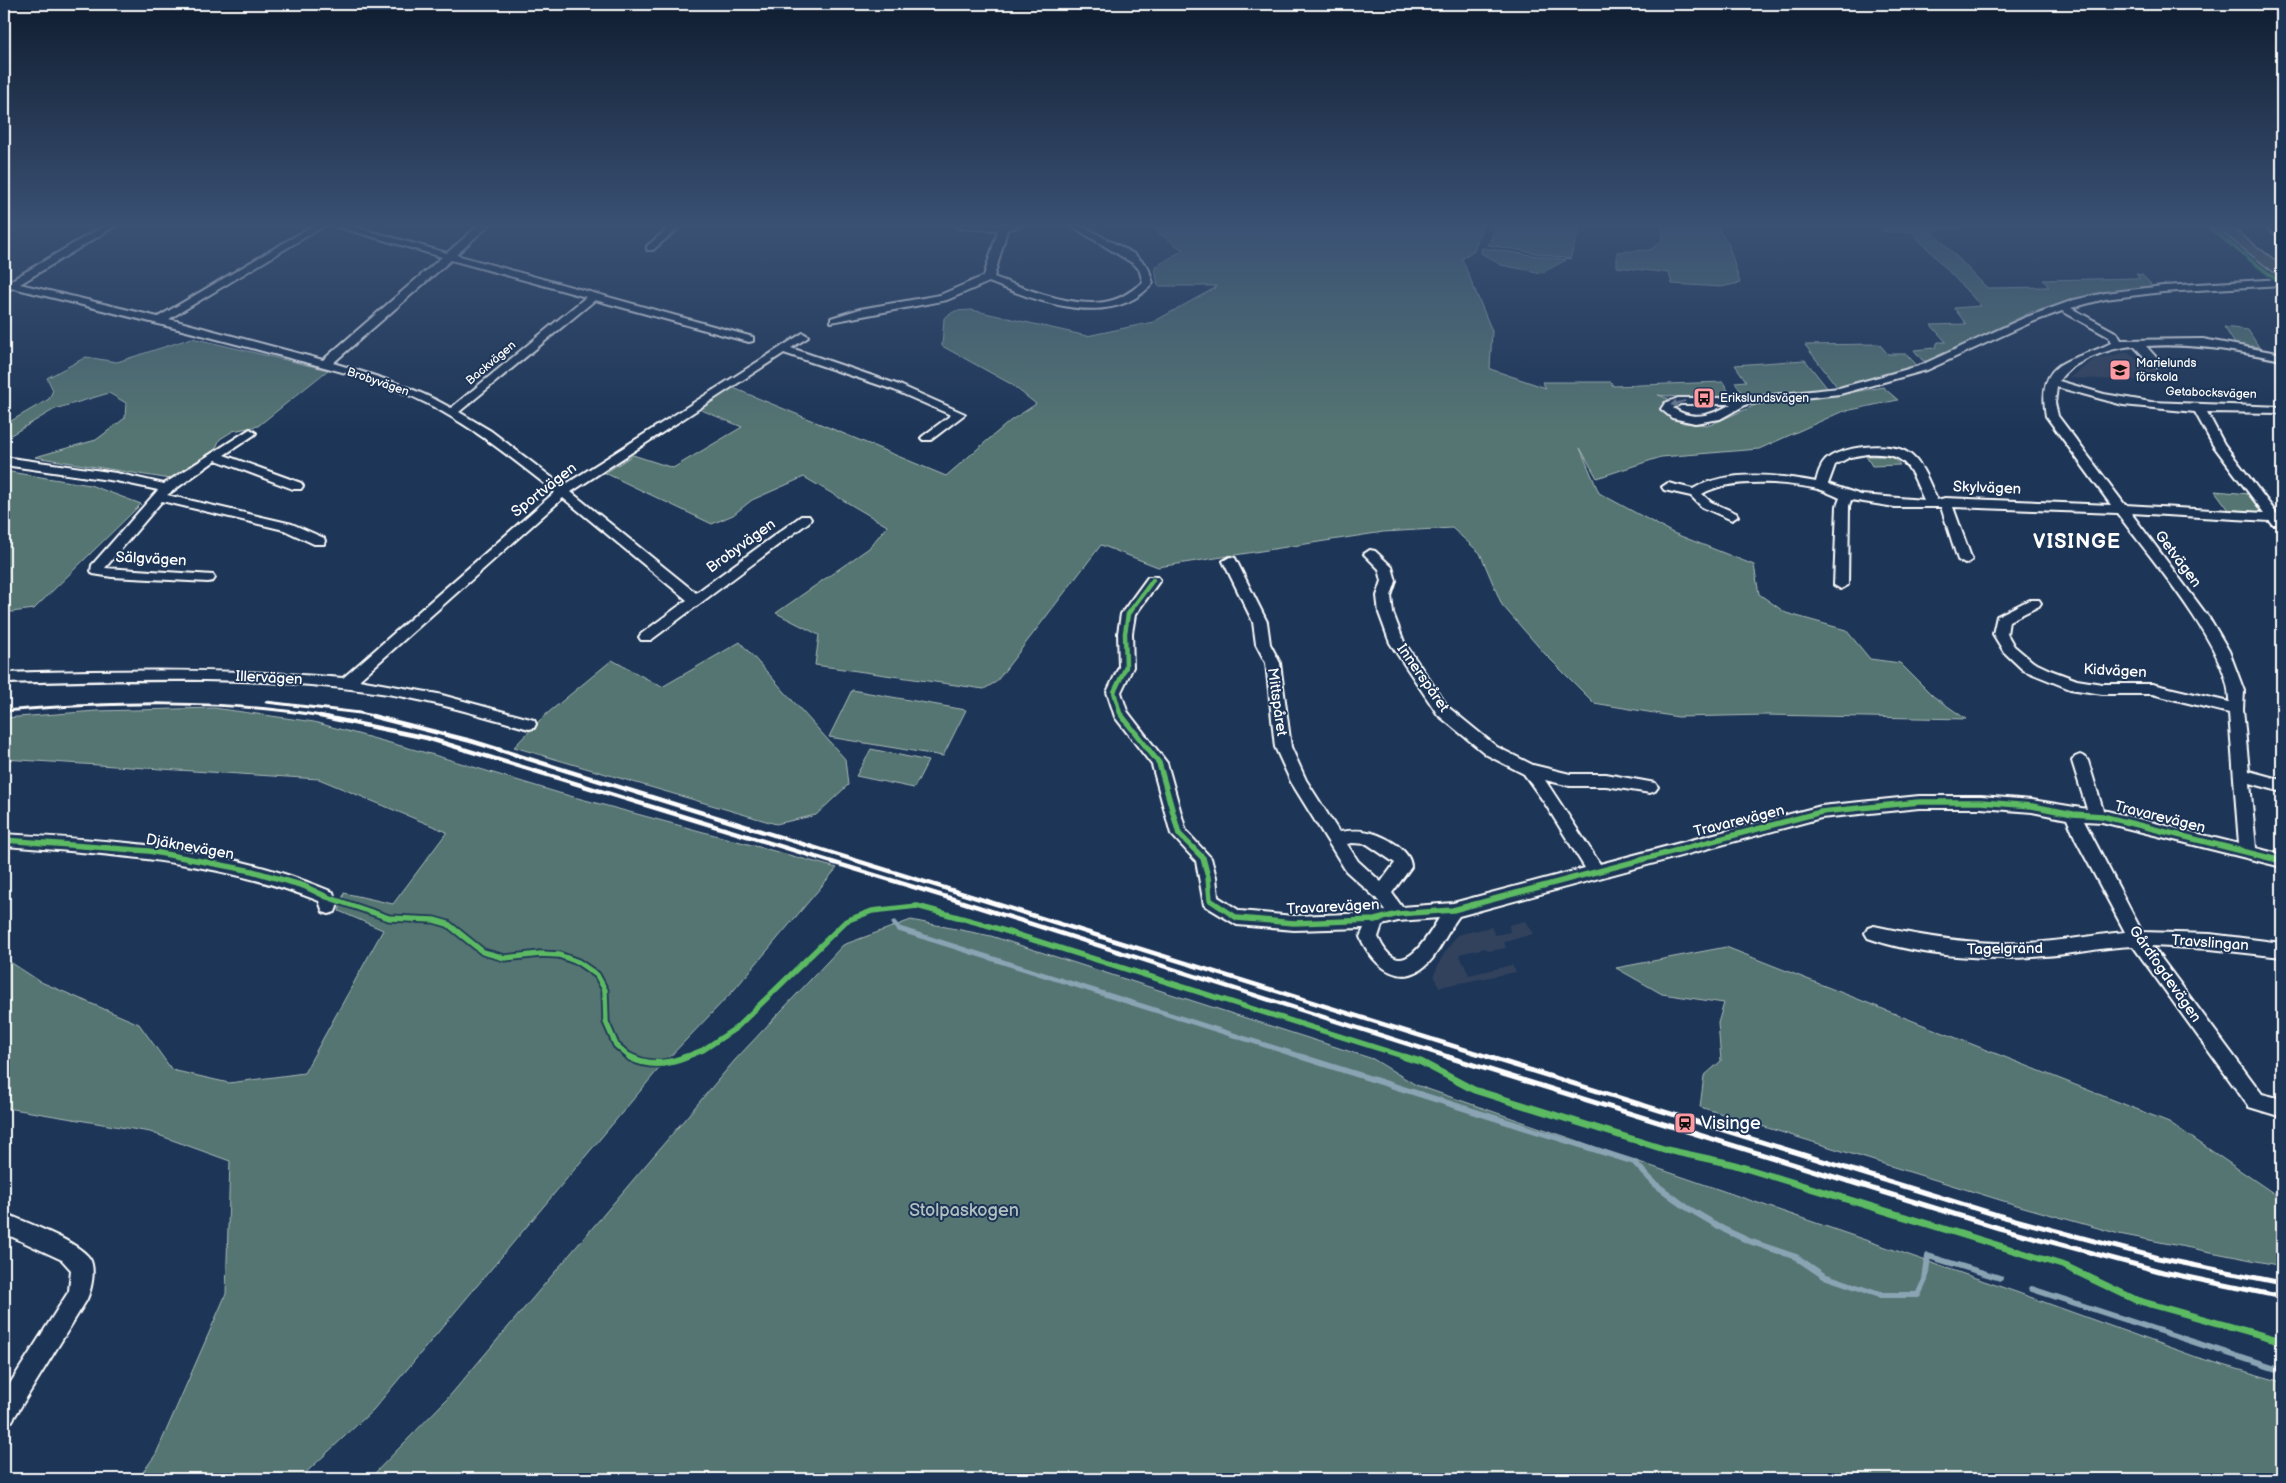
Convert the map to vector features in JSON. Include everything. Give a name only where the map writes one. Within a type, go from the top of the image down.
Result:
[{"type":"street","name":"Brobyvägen","points":[[43,294],[160,320],[325,364],[382,382],[431,401],[487,433],[563,492],[676,586],[696,600]]},
{"type":"street","points":[[160,320],[204,294]]},
{"type":"street","points":[[325,364],[405,294]]},
{"type":"street","points":[[585,294],[749,340]]},
{"type":"street","points":[[835,320],[860,312],[943,298],[952,294]]},
{"type":"street","points":[[1039,294],[1090,305],[1111,304],[1133,294]]},
{"type":"street","points":[[1744,401],[1729,412],[1693,421],[1681,419],[1667,409],[1669,405],[1678,401],[1744,401],[1840,391],[1914,370],[2062,307],[2120,294]]},
{"type":"street","name":"Backvägen","points":[[453,412],[592,296]]},
{"type":"street","points":[[2062,307],[2113,335],[2118,343]]},
{"type":"street","name":"Sportvägen","points":[[346,683],[563,492],[803,336]]},
{"type":"street","points":[[2052,382],[2059,369],[2073,360],[2118,343],[2138,344],[2167,341],[2207,343],[2243,348],[2282,357]]},
{"type":"street","points":[[2138,344],[2157,364]]},
{"type":"street","points":[[783,349],[881,381],[959,414],[927,438]]},
{"type":"street","name":"Getabocksvägen","points":[[2052,382],[2134,404],[2282,410]]},
{"type":"street","name":"Getvägen","points":[[2052,382],[2048,400],[2054,418],[2207,625],[2222,651],[2237,691],[2236,709],[2240,775],[2248,852]]},
{"type":"street","points":[[2199,408],[2219,445],[2278,518],[2282,528]]},
{"type":"street","name":"Sälgvägen","points":[[208,578],[98,571],[97,568],[161,492],[250,433]]},
{"type":"street","points":[[1821,486],[1829,463],[1841,455],[1876,450],[1894,451],[1905,456],[1938,503],[1965,560]]},
{"type":"street","points":[[215,456],[297,486]]},
{"type":"street","points":[[4,461],[116,477],[161,492],[288,527],[319,541]]},
{"type":"street","name":"Skylvägen","points":[[1696,493],[1702,486],[1720,482],[1786,482],[1821,486],[1847,496],[1874,501],[2278,518]]},
{"type":"street","points":[[1668,487],[1696,493],[1698,499],[1732,516]]},
{"type":"street","points":[[1841,585],[1843,506],[1847,496]]},
{"type":"street","name":"Brobyvägen","points":[[646,637],[805,519]]},
{"type":"street","name":"Innerspåret","points":[[1370,554],[1385,567],[1389,580],[1384,596],[1386,613],[1397,643],[1443,711],[1492,751],[1528,770],[1576,780],[1606,780],[1650,787]]},
{"type":"street","name":"Mittspåret","points":[[1230,562],[1260,622],[1263,644],[1273,663],[1284,747],[1298,782],[1352,866],[1382,894],[1398,914]]},
{"type":"street","name":"Travarevägen","points":[[1153,580],[1128,614],[1125,633],[1126,667],[1114,692],[1120,713],[1160,763],[1179,834],[1203,858],[1208,877],[1210,900],[1236,918],[1294,923],[1375,920],[1398,914],[1453,910],[1821,812],[1919,802],[1981,802],[2032,806],[2073,814],[2098,816],[2282,861]]},
{"type":"street","name":"Kidvägen","points":[[2034,603],[2002,619],[2000,634],[2009,649],[2028,666],[2075,685],[2102,689],[2152,689],[2236,709]]},
{"type":"street","name":"Illervägen","points":[[4,678],[135,674],[249,676],[346,683],[468,705],[529,724]]},
{"type":"street","name":"Travarevägen","points":[[2080,761],[2098,816]]},
{"type":"street","name":"Innerspåret","points":[[1528,770],[1550,798],[1596,871]]},
{"type":"street","points":[[2240,775],[2282,786]]},
{"type":"street","points":[[1550,798],[1560,789],[1576,780]]},
{"type":"street","name":"Gårdfogdevägen","points":[[2073,814],[2084,840],[2137,938],[2256,1101],[2282,1108]]},
{"type":"street","points":[[1334,839],[1362,837],[1373,840],[1396,854],[1403,861],[1403,867],[1382,894]]},
{"type":"street","name":"Djäknevägen","points":[[4,840],[149,851],[252,871],[304,886],[327,897],[328,907]]},
{"type":"street","name":"Travarevägen","points":[[1375,920],[1368,937],[1372,948],[1381,959],[1397,966],[1405,966],[1422,958],[1453,910]]},
{"type":"street","name":"Tagelgränd","points":[[1874,933],[1925,945],[1964,950],[2046,949],[2137,938]]},
{"type":"street","name":"Travslingan","points":[[2137,938],[2226,942],[2282,950]]},
{"type":"street","points":[[4,1224],[69,1253],[82,1266],[79,1294],[4,1414]]},
{"type":"shaded area","name":"Marielunds förskola","points":[[2128,352],[2140,362],[2152,363],[2165,377],[2131,380],[2069,378],[2095,359]]},
{"type":"shaded area","points":[[1525,921],[1533,934],[1504,942],[1506,948],[1488,951],[1486,948],[1459,954],[1469,975],[1512,965],[1516,972],[1439,987],[1434,975],[1442,957],[1457,935],[1491,927],[1495,935],[1510,932],[1509,925]]},
{"type":"green space","points":[[1204,294],[1477,294],[1492,331],[1490,369],[1546,388],[1542,382],[1611,382],[1613,386],[1723,382],[1730,394],[1728,397],[1658,395],[1669,399],[1662,405],[1683,423],[1710,425],[1760,403],[1824,397],[1883,387],[1898,400],[1841,412],[1759,449],[1661,457],[1597,478],[1580,448],[1599,493],[1673,533],[1754,565],[1759,594],[1786,613],[1846,630],[1870,659],[1900,663],[1933,696],[1966,719],[1766,715],[1678,717],[1594,703],[1544,653],[1502,605],[1480,553],[1452,528],[1383,532],[1158,567],[1101,545],[996,682],[984,689],[815,665],[819,635],[776,613],[869,548],[887,526],[804,477],[752,500],[733,515],[712,524],[605,473],[633,455],[673,468],[742,427],[699,409],[731,387],[946,476],[1010,421],[1036,404],[1011,384],[942,346],[944,318],[955,311],[972,310],[1087,336],[1153,322]]},
{"type":"green space","points":[[1970,294],[2101,294],[2031,312],[1928,362],[1922,360],[1914,350],[1935,348],[1938,342],[1946,342],[1931,325],[1966,324],[1954,308],[1981,306]]},
{"type":"green space","points":[[2224,327],[2248,330],[2259,347],[2235,344]]},
{"type":"green space","points":[[192,338],[328,370],[258,426],[233,431],[220,439],[215,450],[170,479],[35,457],[96,440],[125,418],[126,403],[109,393],[55,409],[4,439],[4,425],[49,399],[53,390],[47,378],[86,357],[117,362]]},
{"type":"green space","points":[[1879,344],[1888,354],[1906,354],[1918,366],[1838,388],[1805,345]]},
{"type":"green space","points":[[1805,360],[1828,389],[1748,396],[1743,395],[1735,382],[1746,381],[1735,365]]},
{"type":"green space","points":[[1866,456],[1893,456],[1900,465],[1872,466]]},
{"type":"green space","points":[[4,471],[90,485],[141,504],[34,609],[4,613]]},
{"type":"green space","points":[[2215,491],[2250,494],[2264,513],[2229,510]]},
{"type":"green space","points":[[740,642],[845,759],[848,785],[816,815],[776,824],[514,747],[543,717],[612,660],[662,687]]},
{"type":"green space","points":[[852,690],[966,710],[943,756],[829,737]]},
{"type":"green space","points":[[214,708],[314,722],[434,755],[559,793],[837,868],[734,990],[662,1065],[373,1410],[299,1479],[138,1479],[156,1454],[226,1294],[230,1161],[150,1132],[4,1109],[4,958],[41,982],[139,1024],[172,1070],[229,1083],[304,1073],[383,930],[339,911],[344,893],[393,904],[447,832],[319,779],[4,759],[4,718],[96,711]]},
{"type":"green space","points":[[871,749],[928,761],[914,788],[856,776]]},
{"type":"green space","name":"Stolpaskogen","points":[[911,920],[991,936],[1373,1059],[1416,1085],[2016,1292],[2199,1358],[2282,1382],[2282,1479],[369,1479],[447,1399],[735,1060],[843,945]]},
{"type":"green space","points":[[1726,947],[2169,1122],[2282,1199],[2282,1266],[2119,1234],[2013,1204],[1700,1107],[1704,1076],[1721,1061],[1718,1023],[1724,1003],[1662,994],[1616,968]]},
{"type":"waterway","points":[[894,923],[899,929],[1306,1058]]},
{"type":"waterway","points":[[1302,1057],[1634,1162],[1655,1184],[1686,1207],[1725,1230],[1749,1241],[1796,1257],[1824,1276],[1880,1295],[1918,1295],[1925,1280],[1928,1256],[2000,1278]]},
{"type":"waterway","points":[[2032,1289],[2282,1371]]},
{"type":"railway","points":[[266,702],[360,713],[377,717]]},
{"type":"railway","points":[[4,711],[126,704],[166,704],[247,707],[328,717]]},
{"type":"railway","points":[[320,716],[427,738],[956,900],[1452,1058]]},
{"type":"railway","points":[[372,716],[471,741],[1492,1058]]},
{"type":"railway","points":[[1448,1057],[1999,1228],[2163,1272],[2282,1297]]},
{"type":"railway","points":[[1488,1057],[1997,1215],[2158,1258],[2282,1283]]},
{"type":"cycle path","points":[[1153,580],[1128,614],[1125,633],[1126,667],[1114,692],[1120,713],[1159,763],[1179,834],[1203,858],[1208,877],[1210,900],[1237,918],[1294,923],[1375,920],[1398,914],[1453,910],[1821,812],[1919,802],[1981,802],[2032,806],[2073,814],[2102,816],[2282,861]]},
{"type":"cycle path","points":[[4,840],[149,851],[252,871],[304,886],[327,897],[389,918],[434,920],[448,924],[483,952],[505,958],[540,954],[559,955],[578,962],[597,975],[605,990],[606,1022],[616,1045],[631,1058],[653,1065],[676,1061],[703,1050],[736,1028],[846,921],[872,911],[917,906],[983,924],[1421,1062],[1474,1090],[1667,1150],[1732,1164],[2065,1266],[2136,1300],[2282,1341]]},
{"type":"place","name":"Marielunds förskola","points":[[2120,370]]},
{"type":"place","name":"Erikslundsvägen","points":[[1704,398]]},
{"type":"place","name":"Visinge","points":[[1685,1123]]},
{"type":"district","name":"VISINGE","points":[[2077,542]]}]
